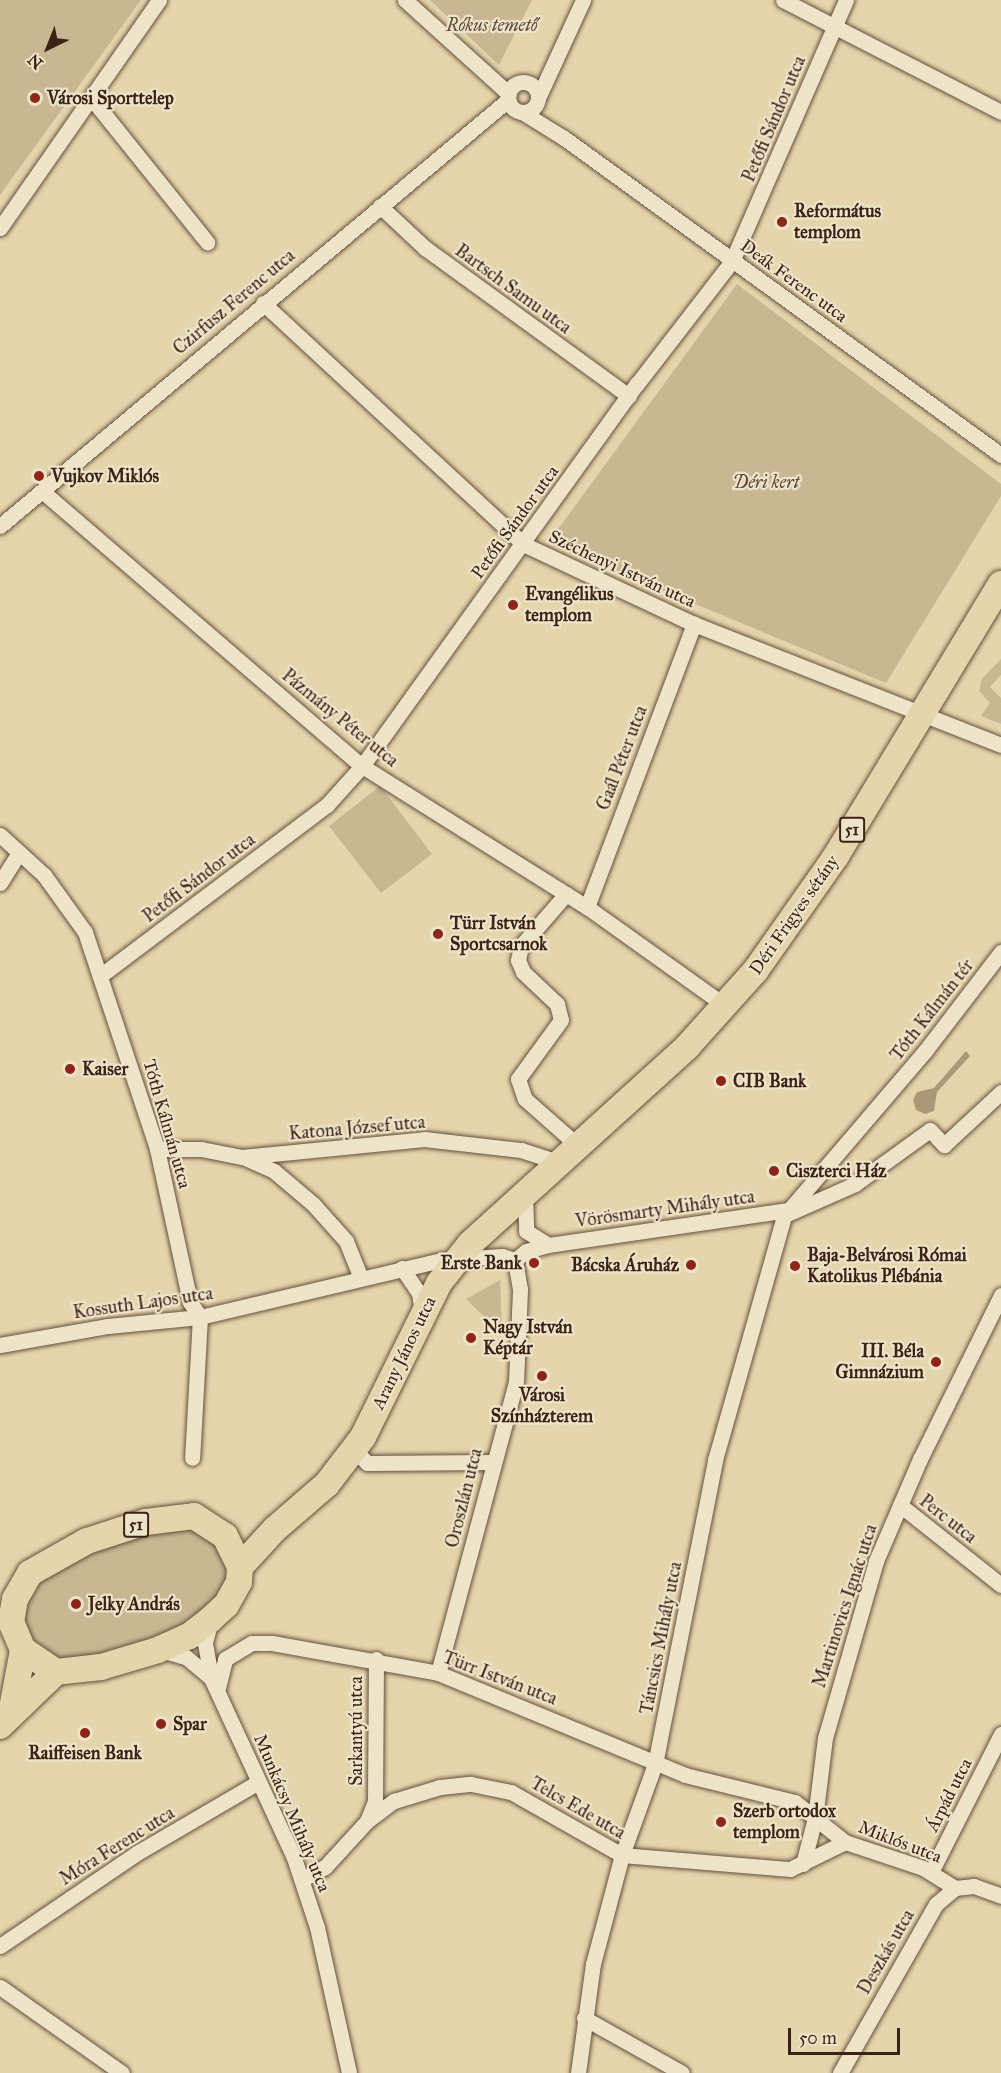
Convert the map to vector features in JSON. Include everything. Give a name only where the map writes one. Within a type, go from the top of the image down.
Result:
[{"type":"main road","name":"Déri Frigyes sétány","points":[[568,1154],[687,1047],[726,1006],[775,946],[836,856],[1001,584]]},
{"type":"main road","name":"Arany János utca","points":[[240,1567],[275,1529],[327,1484],[354,1449],[423,1315],[457,1259],[568,1154]]},
{"type":"main road","name":"51","points":[[24,1579],[47,1561],[87,1541],[146,1522],[194,1516],[225,1536]]},
{"type":"main road","points":[[240,1567],[225,1536],[275,1529]]},
{"type":"main road","name":"51","points":[[56,1672],[101,1667],[158,1650],[189,1636],[226,1605],[239,1582],[240,1567]]},
{"type":"main road","points":[[0,1587],[24,1579]]},
{"type":"main road","points":[[5,1720],[56,1672],[23,1650],[5,1618],[24,1579]]},
{"type":"main road","points":[[5,1720],[23,1650]]},
{"type":"street","points":[[0,228],[159,0]]},
{"type":"street","points":[[405,0],[491,79],[564,138]]},
{"type":"street","points":[[538,100],[583,0]]},
{"type":"street","points":[[783,0],[1001,112]]},
{"type":"street","name":"Petőfi Sándor utca","points":[[100,976],[327,805],[362,766],[629,396],[732,261],[846,0]]},
{"type":"street","points":[[516,97],[546,81]]},
{"type":"street","points":[[516,97],[536,89],[538,100],[564,138]]},
{"type":"street","points":[[516,97],[538,100]]},
{"type":"street","name":"Czirfusz Ferenc utca","points":[[0,526],[263,303],[516,97]]},
{"type":"street","points":[[92,99],[207,242]]},
{"type":"street","name":"Deák Ferenc utca","points":[[564,138],[1001,455]]},
{"type":"street","name":"Bartsch Samu utca","points":[[380,206],[425,249],[629,396]]},
{"type":"street","name":"Széchenyi István utca","points":[[263,303],[523,544],[694,624],[924,712],[1001,745]]},
{"type":"street","name":"Pázmány Péter utca","points":[[42,491],[362,766],[587,907],[726,1006]]},
{"type":"street","name":"Gaál Péter utca","points":[[587,907],[694,624]]},
{"type":"street","name":"Tóth Kálmán utca","points":[[0,835],[44,875],[85,932],[157,1149],[190,1302],[200,1317],[192,1458]]},
{"type":"street","points":[[0,883],[19,852]]},
{"type":"street","points":[[566,894],[520,946],[518,960],[523,972],[557,1004],[561,1020],[518,1079],[525,1099],[568,1154]]},
{"type":"street","name":"Tóth Kálmán tér","points":[[785,1213],[893,1090],[1000,957]]},
{"type":"street","name":"Vörösmarty Mihály utca","points":[[515,1260],[526,1251],[548,1245],[785,1213],[855,1184],[930,1130],[944,1145],[1001,1092]]},
{"type":"street","name":"Katona József utca","points":[[157,1149],[201,1149],[242,1157],[424,1139],[568,1154]]},
{"type":"street","points":[[242,1157],[274,1171],[313,1204],[346,1241],[360,1276]]},
{"type":"street","points":[[525,1194],[526,1231],[548,1245]]},
{"type":"street","name":"Táncsics Mihály utca","points":[[578,2073],[593,1964],[622,1855],[656,1764],[715,1460],[785,1213]]},
{"type":"street","points":[[457,1259],[502,1256],[515,1260]]},
{"type":"street","name":"Kossuth Lajos utca","points":[[0,1345],[108,1326],[200,1317],[360,1276],[457,1259]]},
{"type":"street","name":"Oroszlán utca","points":[[438,1673],[492,1462],[516,1382],[520,1289],[515,1260]]},
{"type":"street","points":[[402,1268],[420,1293],[423,1315]]},
{"type":"street","name":"Martinovics Ignác utca","points":[[803,1864],[815,1818],[825,1738],[849,1646],[876,1561],[900,1505],[999,1306]]},
{"type":"street","points":[[354,1449],[367,1463],[492,1462]]},
{"type":"street","name":"Perc utca","points":[[900,1505],[1001,1585]]},
{"type":"street","name":"Munkácsy Mihály utca","points":[[211,1619],[205,1643],[215,1683],[257,1783],[303,1879],[336,2004],[350,2073]]},
{"type":"street","name":"Türr István utca","points":[[215,1683],[225,1659],[252,1643],[272,1643],[376,1659],[438,1673],[480,1687],[656,1764]]},
{"type":"street","points":[[158,1650],[186,1657],[215,1683]]},
{"type":"street","name":"Sarkantyú utca","points":[[303,1879],[325,1867],[367,1821],[375,1801],[377,1779],[376,1659]]},
{"type":"street","name":"Árpád utca","points":[[931,1872],[1001,1734]]},
{"type":"street","name":"Miklós utca","points":[[656,1764],[685,1775],[795,1802],[845,1842],[931,1872],[955,1888],[974,1886],[1001,1896]]},
{"type":"street","name":"Móra Ferenc utca","points":[[0,1946],[137,1853],[257,1783]]},
{"type":"street","name":"Telcs Ede utca","points":[[367,1821],[394,1801],[440,1787],[488,1785],[533,1803],[622,1855],[775,1869],[803,1864],[820,1851],[845,1842]]},
{"type":"street","name":"Deszkás utca","points":[[840,2073],[936,1904],[955,1888]]},
{"type":"street","points":[[0,1987],[122,2073]]},
{"type":"street","points":[[584,2018],[682,2073]]},
{"type":"green space","name":"Városi Sporttelep","points":[[0,0],[141,0],[0,195]]},
{"type":"green space","name":"Rókus temető","points":[[430,0],[532,0],[499,65]]},
{"type":"green space","name":"Déri kert","points":[[737,284],[1001,484],[1001,496],[886,683],[548,543]]},
{"type":"green space","points":[[1001,659],[1001,675],[990,687],[1001,698],[1001,724],[981,716],[990,703],[979,691],[982,679]]},
{"type":"green space","points":[[380,786],[432,854],[381,893],[329,826]]},
{"type":"green space","points":[[500,1280],[502,1334],[466,1299]]},
{"type":"green space","points":[[192,1526],[208,1533],[229,1566],[221,1602],[184,1629],[73,1667],[28,1647],[21,1601],[49,1569],[149,1530]]},
{"type":"shaded area","points":[[966,1051],[970,1056],[937,1092],[934,1111],[925,1114],[916,1110],[913,1100],[917,1092],[934,1088]]},
{"type":"place","name":"Városi Sporttelep","points":[[35,98]]},
{"type":"place","name":"Református templom","points":[[782,222]]},
{"type":"place","name":"Vujkov Miklós","points":[[39,476]]},
{"type":"place","name":"Evangélikus templom","points":[[513,605]]},
{"type":"place","name":"Türr István Sportcsarnok","points":[[438,934]]},
{"type":"place","name":"Kaiser","points":[[70,1069]]},
{"type":"place","name":"CIB Bank","points":[[721,1081]]},
{"type":"place","name":"Ciszterci Ház","points":[[774,1171]]},
{"type":"place","name":"Erste Bank","points":[[534,1263]]},
{"type":"place","name":"Bácska Áruház","points":[[691,1265]]},
{"type":"place","name":"Baja-Belvárosi Római Katolikus Plébánia","points":[[795,1266]]},
{"type":"place","name":"Nagy István Képtár","points":[[471,1338]]},
{"type":"place","name":"III. Béla Gimnázium","points":[[936,1362]]},
{"type":"place","name":"Városi Színházterem","points":[[542,1376]]},
{"type":"place","name":"Jelky András","points":[[76,1604]]},
{"type":"place","name":"Spar","points":[[161,1724]]},
{"type":"place","name":"Raiffeisen Bank","points":[[85,1733]]},
{"type":"place","name":"Szerb ortodox templom","points":[[721,1822]]}]
